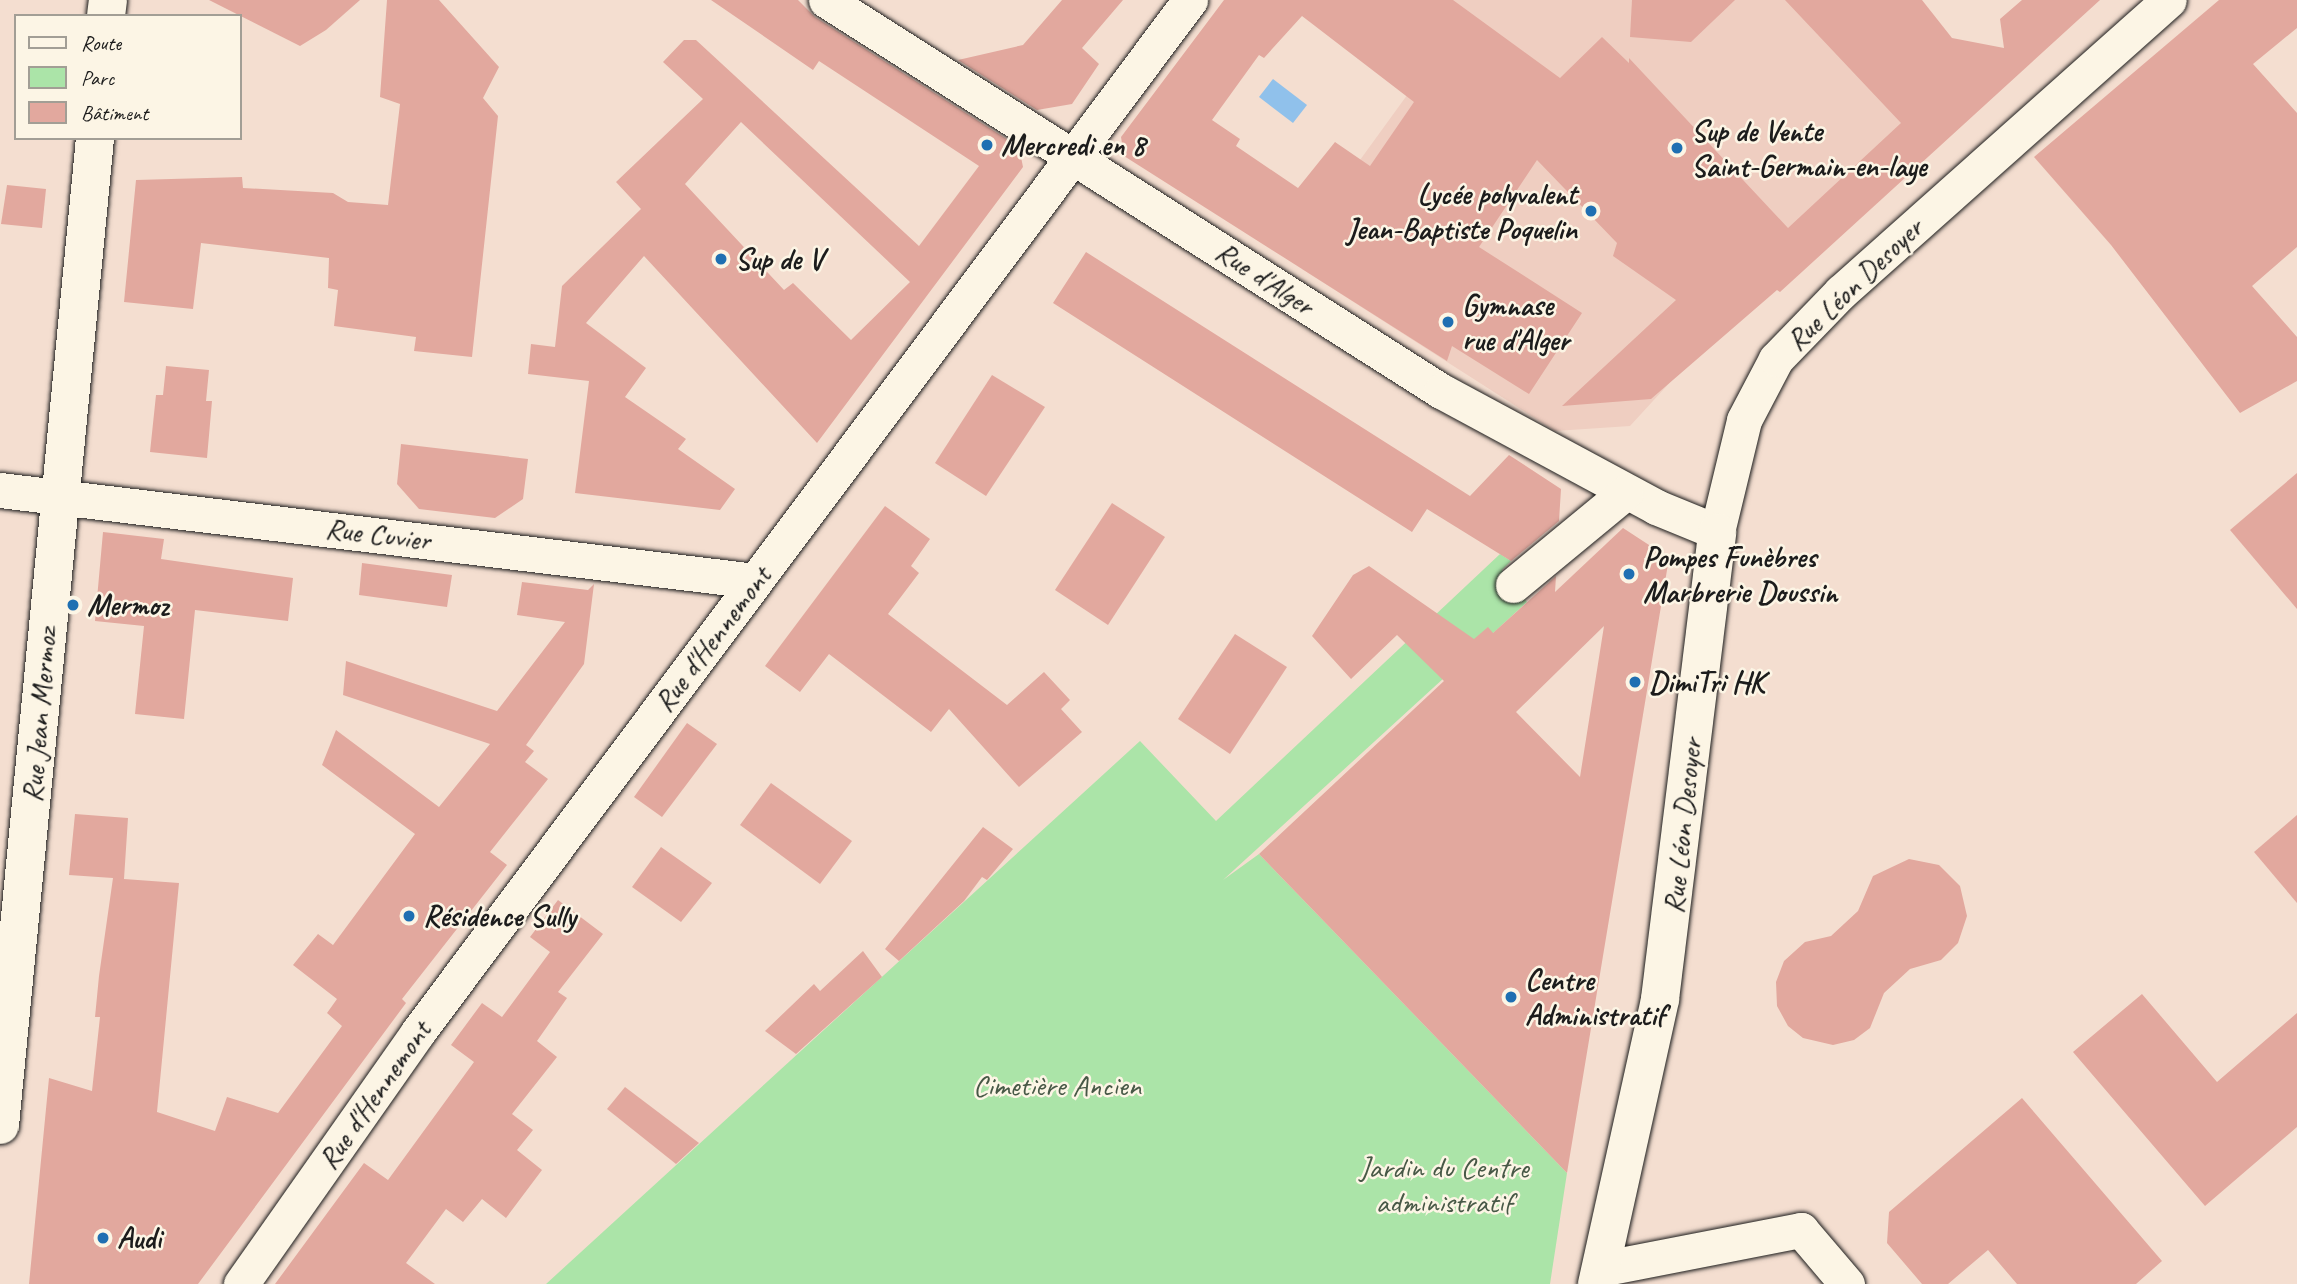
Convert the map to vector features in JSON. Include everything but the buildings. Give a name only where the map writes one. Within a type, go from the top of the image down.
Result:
[{"type":"street","name":"Rue d'Alger","points":[[826,0],[1441,391],[1626,492],[1717,532]]},
{"type":"street","name":"Rue d'Hennemont","points":[[241,1284],[418,1032],[1046,188],[1074,158],[1191,0]]},
{"type":"street","name":"Rue Léon Desoyer","points":[[1599,1277],[1660,999],[1717,532],[1744,420],[1776,359],[1841,292],[2169,0]]},
{"type":"street","name":"Rue Jean Mermoz","points":[[0,1125],[95,140]]},
{"type":"street","name":"Rue Cuvier","points":[[0,490],[61,495],[755,581]]},
{"type":"street","points":[[1513,585],[1626,492]]},
{"type":"street","points":[[1599,1277],[1801,1230],[1847,1284]]},
{"type":"shaded area","name":"Lycée polyvalent Jean-Baptiste Poquelin","points":[[1331,0],[1875,0],[1972,116],[1686,365],[1630,426],[1555,431],[1302,269],[1360,160],[1426,69]]},
{"type":"green space","name":"Cimetière Ancien","points":[[1500,554],[1511,561],[1502,570],[1527,602],[1223,880],[1259,854],[1567,1173],[1550,1284],[546,1284],[1140,741],[1216,821]]},
{"type":"water","points":[[1273,79],[1307,105],[1293,123],[1259,97]]},
{"type":"place","name":"Mercredi en 8","points":[[987,145]]},
{"type":"place","name":"Sup de Vente Saint-Germain-en-laye","points":[[1677,148]]},
{"type":"place","name":"Lycée polyvalent Jean-Baptiste Poquelin","points":[[1591,211]]},
{"type":"place","name":"Sup de V","points":[[721,259]]},
{"type":"place","name":"Gymnase rue d'Alger","points":[[1448,322]]},
{"type":"place","name":"Pompes Funèbres Marbrerie Doussin","points":[[1629,574]]},
{"type":"place","name":"Mermoz","points":[[73,605]]},
{"type":"place","name":"DimiTri HK","points":[[1635,682]]},
{"type":"place","name":"Résidence Sully","points":[[409,916]]},
{"type":"place","name":"Centre Administratif","points":[[1511,997]]},
{"type":"place","name":"Audi","points":[[103,1238]]},
{"type":"park label","name":"Jardin du Centre administratif","points":[[1444,1184]]}]
